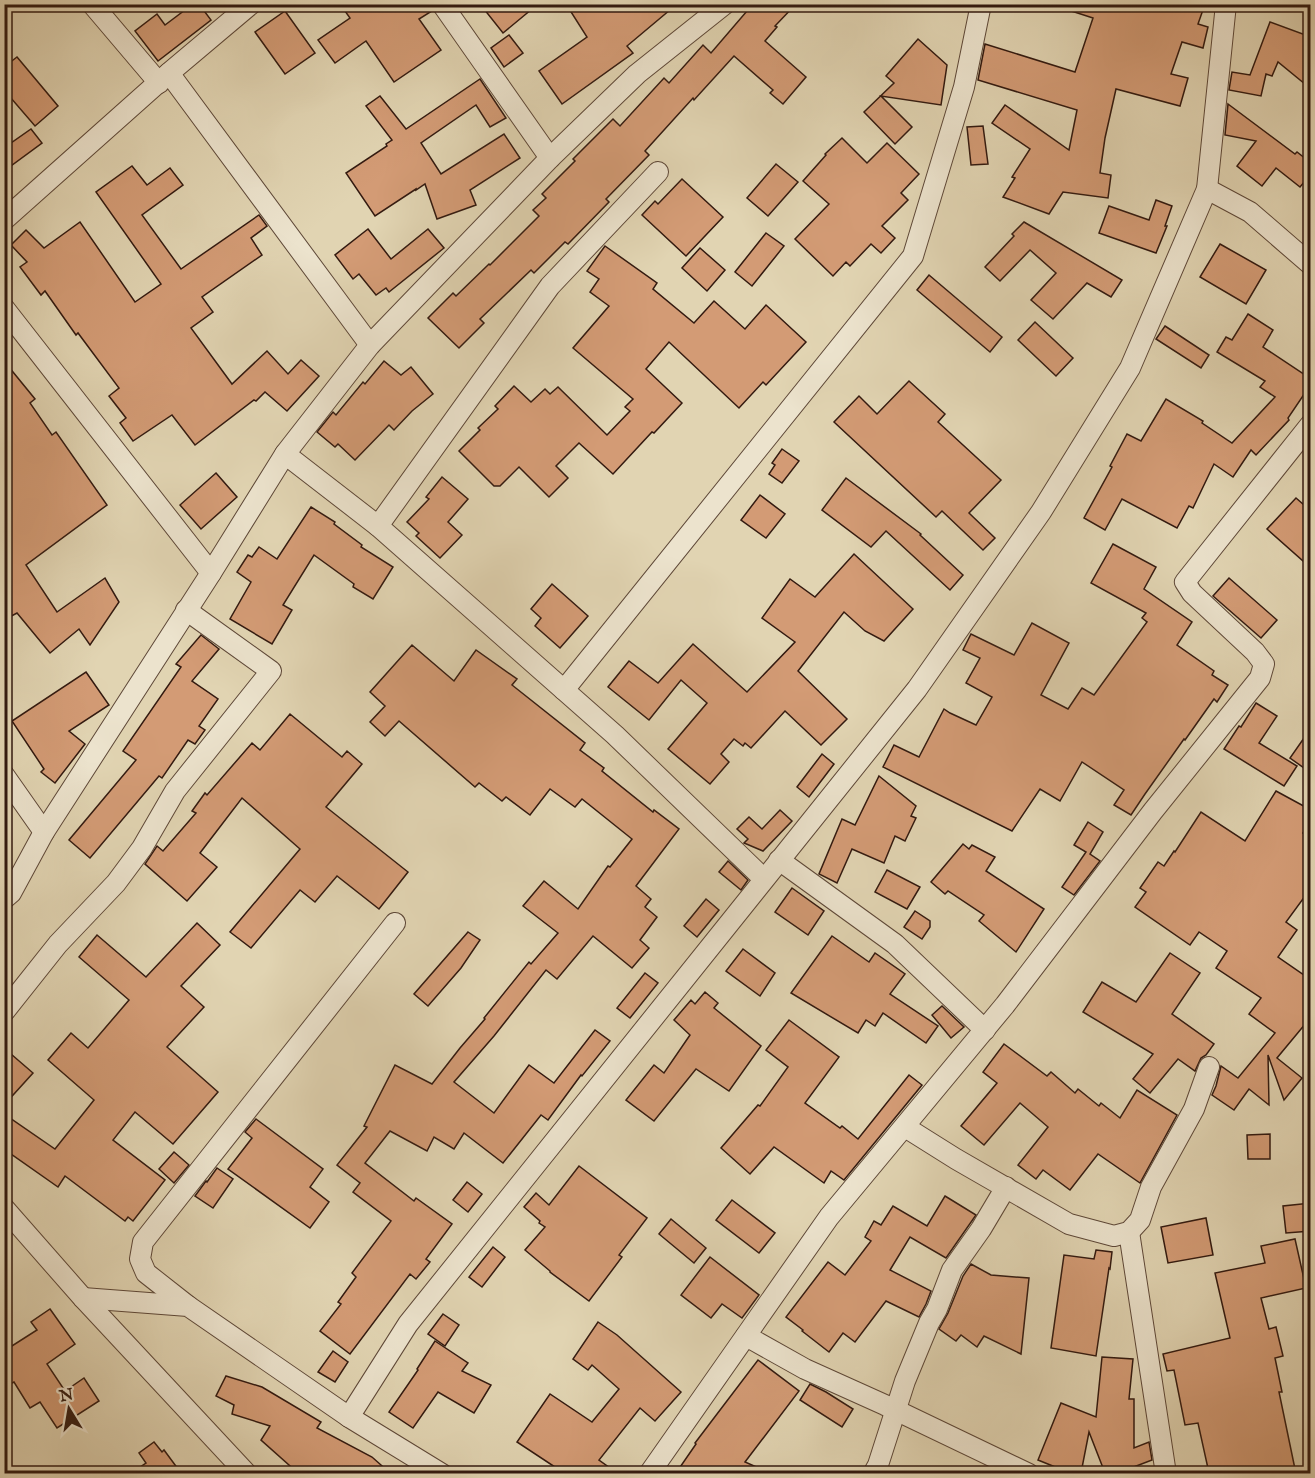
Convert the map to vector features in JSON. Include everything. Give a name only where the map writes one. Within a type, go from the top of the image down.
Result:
[{"type":"street","points":[[92,4],[164,78],[370,345]]},
{"type":"street","points":[[4,220],[251,4]]},
{"type":"street","points":[[442,4],[550,158]]},
{"type":"street","points":[[4,899],[11,893],[44,832],[285,454],[370,345],[550,158],[637,74],[725,4]]},
{"type":"street","points":[[564,690],[913,256],[964,87],[981,4]]},
{"type":"street","points":[[349,1417],[408,1324],[916,689],[1041,512],[1130,368],[1207,189],[1226,4]]},
{"type":"street","points":[[378,526],[550,286],[658,172]]},
{"type":"street","points":[[1207,189],[1250,212],[1311,264]]},
{"type":"street","points":[[4,308],[211,573]]},
{"type":"street","points":[[649,1473],[830,1217],[1005,1005],[1153,811],[1260,678],[1263,664],[1255,652],[1192,592],[1185,582],[1311,425]]},
{"type":"street","points":[[285,454],[378,526],[615,735],[764,879]]},
{"type":"street","points":[[4,1012],[58,944],[116,884],[142,848],[176,791],[271,671],[186,610]]},
{"type":"street","points":[[4,775],[44,832]]},
{"type":"street","points":[[779,860],[895,944],[985,1030]]},
{"type":"street","points":[[396,923],[143,1242],[140,1258],[146,1273],[188,1306],[349,1417],[442,1473]]},
{"type":"street","points":[[905,1127],[1069,1224],[1114,1236],[1129,1232],[1140,1220],[1151,1186],[1194,1109],[1209,1067]]},
{"type":"street","points":[[873,1473],[897,1411],[905,1380],[952,1270],[981,1229],[1006,1187]]},
{"type":"street","points":[[4,1208],[83,1298],[247,1473]]},
{"type":"street","points":[[1129,1232],[1166,1473]]},
{"type":"street","points":[[83,1298],[188,1306]]},
{"type":"street","points":[[746,1336],[805,1370],[1029,1473]]},
{"type":"building","points":[[193,4],[199,4],[211,20],[158,61],[135,31],[157,14],[165,25]]},
{"type":"building","points":[[340,4],[430,4],[432,11],[419,19],[441,50],[394,82],[366,41],[335,63],[318,40],[350,18]]},
{"type":"building","points":[[480,4],[538,4],[503,33]]},
{"type":"building","points":[[566,4],[677,4],[627,46],[633,53],[562,104],[539,71],[587,37]]},
{"type":"building","points":[[753,4],[796,4],[775,26],[777,27],[765,41],[806,77],[783,104],[770,93],[773,90],[734,56],[645,151],[649,155],[606,199],[609,202],[568,244],[565,242],[534,273],[531,270],[480,319],[484,323],[459,348],[428,318],[453,293],[456,296],[490,265],[539,216],[533,210],[546,198],[542,194],[613,119],[620,126],[664,78],[669,83],[703,45],[711,53]]},
{"type":"building","points":[[1063,4],[1205,4],[1198,24],[1208,27],[1203,48],[1182,42],[1171,74],[1188,78],[1180,106],[1116,89],[1100,173],[1111,175],[1108,198],[1063,192],[1049,214],[1003,197],[1015,178],[1012,177],[1030,149],[992,123],[1005,105],[1069,150],[1077,110],[978,80],[985,44],[1075,72],[1093,18],[1062,8]]},
{"type":"building","points":[[285,11],[315,53],[285,74],[255,32]]},
{"type":"building","points":[[1270,22],[1311,37],[1311,89],[1278,62],[1272,76],[1266,74],[1261,96],[1229,90],[1232,72],[1250,75]]},
{"type":"building","points":[[509,35],[523,53],[504,67],[491,48]]},
{"type":"building","points":[[918,39],[947,65],[941,105],[881,96],[912,127],[895,144],[864,112],[894,83],[886,76]]},
{"type":"building","points":[[17,57],[58,106],[35,126],[4,90],[4,67]]},
{"type":"building","points":[[480,79],[506,118],[490,127],[476,105],[421,143],[441,174],[504,134],[520,158],[470,190],[476,205],[437,219],[425,184],[375,216],[346,173],[387,146],[386,144],[392,140],[366,106],[380,96],[406,129]]},
{"type":"building","points":[[1228,104],[1295,154],[1297,152],[1311,163],[1311,174],[1300,187],[1276,168],[1262,186],[1237,166],[1256,141],[1225,135]]},
{"type":"building","points":[[983,126],[988,164],[971,165],[967,127]]},
{"type":"building","points":[[31,129],[42,143],[4,171],[4,148]]},
{"type":"building","points":[[842,138],[867,163],[887,143],[919,174],[901,193],[908,200],[882,226],[895,238],[881,253],[871,244],[850,266],[846,262],[833,276],[795,239],[829,204],[803,181],[825,154]]},
{"type":"building","points":[[776,164],[798,182],[768,216],[747,198]]},
{"type":"building","points":[[132,166],[147,185],[170,168],[183,185],[142,215],[181,269],[259,215],[267,226],[251,238],[262,255],[202,297],[213,312],[191,328],[232,384],[267,351],[288,374],[301,360],[319,376],[287,411],[265,392],[195,445],[172,415],[133,441],[120,423],[126,418],[109,396],[119,388],[78,333],[76,335],[45,291],[41,295],[20,267],[27,262],[11,245],[26,230],[44,248],[80,222],[135,302],[161,284],[96,192]]},
{"type":"building","points":[[682,179],[723,217],[686,256],[642,215],[655,201],[658,204]]},
{"type":"building","points":[[1156,200],[1172,206],[1156,253],[1099,233],[1109,206],[1149,220]]},
{"type":"building","points":[[1024,222],[1122,280],[1111,297],[1087,283],[1053,319],[1031,300],[1056,273],[1030,250],[1000,281],[985,267]]},
{"type":"building","points":[[368,229],[391,259],[428,229],[444,248],[389,292],[386,288],[376,295],[359,274],[353,279],[335,255]]},
{"type":"building","points":[[766,233],[784,246],[752,286],[735,272]]},
{"type":"building","points":[[1220,244],[1266,270],[1246,304],[1200,277]]},
{"type":"building","points":[[605,246],[657,283],[653,289],[694,323],[714,301],[745,329],[766,305],[806,342],[766,385],[763,382],[739,408],[669,342],[646,369],[682,403],[613,474],[579,443],[556,466],[568,478],[549,497],[519,467],[500,486],[494,486],[459,451],[498,409],[495,406],[514,386],[531,402],[545,389],[550,394],[558,387],[607,435],[630,411],[625,407],[633,399],[573,348],[609,306],[590,292],[599,279],[587,271]]},
{"type":"building","points":[[700,248],[725,270],[707,291],[682,268]]},
{"type":"building","points":[[929,275],[1002,337],[990,352],[917,290]]},
{"type":"building","points":[[1248,314],[1273,330],[1263,347],[1311,379],[1311,384],[1288,418],[1289,420],[1256,455],[1251,450],[1233,477],[1214,464],[1193,508],[1189,506],[1177,528],[1122,499],[1105,530],[1084,518],[1127,434],[1141,441],[1166,399],[1203,421],[1202,423],[1232,443],[1275,397],[1260,387],[1265,381],[1217,352],[1226,337],[1232,340]]},
{"type":"building","points":[[1035,322],[1073,358],[1056,376],[1018,340]]},
{"type":"building","points":[[1165,326],[1209,355],[1201,368],[1156,339]]},
{"type":"building","points":[[4,361],[35,399],[30,403],[52,435],[56,432],[107,505],[26,565],[57,612],[105,578],[119,602],[90,645],[79,629],[50,653],[17,613],[4,620]]},
{"type":"building","points":[[384,361],[401,375],[411,367],[433,394],[394,430],[389,425],[355,460],[338,444],[335,447],[317,432],[333,412],[336,415]]},
{"type":"building","points":[[909,381],[945,414],[938,422],[1001,480],[969,513],[995,538],[983,550],[942,511],[936,517],[834,422],[859,396],[877,414]]},
{"type":"building","points":[[782,449],[799,461],[782,483],[769,474],[775,465],[772,463]]},
{"type":"building","points":[[216,473],[237,497],[201,529],[180,505]]},
{"type":"building","points":[[442,477],[468,499],[448,522],[462,535],[440,558],[416,536],[419,533],[407,522],[429,499],[426,497]]},
{"type":"building","points":[[846,478],[921,534],[963,575],[950,590],[886,531],[871,547],[822,510]]},
{"type":"building","points":[[760,495],[785,514],[766,538],[741,520]]},
{"type":"building","points":[[1296,498],[1311,511],[1311,568],[1267,529]]},
{"type":"building","points":[[311,507],[335,522],[334,524],[362,545],[361,547],[393,567],[373,599],[353,587],[354,584],[314,555],[283,605],[292,610],[272,644],[230,619],[251,582],[237,572],[248,555],[252,557],[259,547],[277,559]]},
{"type":"building","points":[[1113,544],[1156,567],[1144,589],[1192,622],[1177,645],[1214,671],[1212,675],[1228,685],[1217,702],[1214,699],[1184,739],[1131,815],[1114,805],[1124,790],[1082,762],[1060,801],[1040,789],[1012,831],[883,767],[894,745],[919,757],[944,709],[976,725],[992,697],[966,683],[980,658],[963,650],[971,634],[1014,655],[1032,623],[1069,643],[1041,695],[1068,709],[1082,688],[1094,695],[1147,622],[1142,618],[1146,613],[1091,583]]},
{"type":"building","points":[[854,554],[913,609],[884,641],[865,631],[844,612],[798,671],[847,719],[821,745],[785,711],[751,748],[745,743],[743,746],[734,739],[721,754],[729,762],[710,784],[668,749],[707,703],[681,680],[649,720],[608,687],[629,661],[658,683],[693,644],[747,692],[795,642],[762,618],[790,579],[815,597]]},
{"type":"building","points":[[1229,578],[1277,620],[1261,638],[1213,596]]},
{"type":"building","points":[[552,584],[588,616],[560,648],[535,626],[541,618],[531,609]]},
{"type":"building","points":[[201,635],[219,649],[192,681],[218,699],[199,726],[205,730],[195,744],[188,740],[162,778],[159,776],[90,858],[69,840],[136,760],[123,751],[181,667],[176,664]]},
{"type":"building","points":[[412,645],[454,681],[476,650],[517,679],[512,685],[585,743],[580,750],[604,768],[602,771],[653,812],[654,810],[679,829],[636,886],[651,899],[645,907],[657,917],[640,940],[649,948],[632,968],[593,936],[557,979],[546,970],[454,1082],[494,1113],[529,1065],[554,1083],[595,1030],[610,1041],[581,1075],[548,1120],[541,1115],[503,1163],[464,1133],[454,1149],[434,1137],[427,1151],[390,1131],[365,1163],[414,1201],[416,1198],[452,1224],[426,1259],[430,1262],[416,1279],[410,1274],[350,1354],[320,1331],[341,1304],[338,1302],[356,1277],[352,1273],[391,1221],[353,1192],[360,1183],[337,1165],[367,1127],[364,1126],[395,1065],[432,1084],[529,962],[531,964],[558,933],[523,906],[544,881],[578,909],[608,866],[610,867],[632,839],[582,799],[575,807],[550,789],[530,815],[506,797],[502,801],[479,783],[475,787],[399,721],[385,736],[370,722],[385,706],[370,692]]},
{"type":"building","points":[[86,672],[109,705],[69,731],[85,744],[55,783],[41,772],[44,769],[12,721]]},
{"type":"building","points":[[1256,703],[1277,716],[1259,743],[1297,766],[1284,786],[1224,749]]},
{"type":"building","points":[[290,714],[342,757],[347,751],[362,764],[326,807],[408,872],[379,909],[337,876],[315,902],[300,890],[251,948],[230,932],[300,849],[242,798],[200,853],[217,867],[187,901],[145,864],[157,846],[163,851],[196,813],[192,811],[205,793],[207,795],[252,743],[260,750]]},
{"type":"building","points":[[1311,728],[1311,773],[1290,758]]},
{"type":"building","points":[[822,754],[834,764],[809,797],[797,787]]},
{"type":"building","points":[[879,776],[916,806],[911,816],[916,818],[905,841],[895,836],[884,863],[852,849],[837,883],[819,874],[842,819],[855,825]]},
{"type":"building","points":[[1276,791],[1311,810],[1311,820],[1303,833],[1311,838],[1311,888],[1286,922],[1297,930],[1278,957],[1311,980],[1311,1017],[1277,1058],[1302,1078],[1284,1100],[1268,1055],[1269,1105],[1249,1089],[1234,1110],[1212,1095],[1221,1066],[1238,1078],[1275,1033],[1249,1014],[1261,998],[1216,968],[1227,951],[1199,932],[1190,945],[1135,907],[1146,892],[1140,888],[1158,862],[1164,866],[1201,812],[1245,841]]},
{"type":"building","points":[[780,810],[792,821],[763,851],[744,843],[748,839],[737,829],[749,817],[762,829]]},
{"type":"building","points":[[1088,822],[1103,832],[1090,854],[1100,861],[1074,895],[1062,887],[1086,852],[1074,845]]},
{"type":"building","points":[[963,844],[969,849],[972,845],[995,857],[986,871],[1044,909],[1016,952],[979,921],[984,915],[948,891],[945,894],[931,882]]},
{"type":"building","points":[[728,861],[748,880],[741,890],[719,872]]},
{"type":"building","points":[[887,870],[920,887],[907,909],[875,892]]},
{"type":"building","points":[[792,888],[824,911],[808,935],[775,912]]},
{"type":"building","points":[[706,899],[719,910],[697,937],[684,926]]},
{"type":"building","points":[[915,911],[930,921],[930,927],[922,939],[904,927]]},
{"type":"building","points":[[197,923],[220,945],[181,986],[204,1007],[167,1047],[218,1092],[173,1144],[135,1112],[113,1140],[165,1180],[133,1221],[128,1217],[125,1221],[65,1176],[58,1187],[4,1149],[4,1114],[55,1149],[94,1100],[48,1060],[71,1033],[88,1048],[129,1000],[79,957],[97,935],[146,977]]},
{"type":"building","points":[[468,932],[480,940],[461,968],[428,1006],[414,994]]},
{"type":"building","points":[[832,936],[869,962],[875,953],[905,974],[890,994],[938,1026],[926,1043],[883,1013],[875,1026],[866,1020],[858,1033],[791,993]]},
{"type":"building","points":[[743,949],[775,973],[760,996],[726,971]]},
{"type":"building","points":[[1170,953],[1200,973],[1172,1014],[1214,1044],[1201,1058],[1195,1071],[1178,1059],[1150,1093],[1133,1079],[1153,1054],[1083,1012],[1102,982],[1136,1002]]},
{"type":"building","points":[[645,973],[658,983],[630,1018],[617,1008]]},
{"type":"building","points":[[705,992],[718,1003],[714,1008],[761,1046],[729,1091],[696,1069],[654,1121],[626,1100],[654,1065],[664,1073],[690,1035],[674,1020],[691,1000],[695,1004]]},
{"type":"building","points":[[942,1006],[964,1027],[951,1038],[932,1015]]},
{"type":"building","points":[[789,1020],[839,1057],[805,1103],[858,1139],[909,1075],[922,1085],[844,1180],[831,1171],[824,1183],[774,1147],[750,1174],[721,1148],[758,1105],[760,1106],[788,1067],[766,1050]]},
{"type":"building","points":[[1004,1044],[1047,1076],[1051,1072],[1075,1093],[1078,1089],[1099,1106],[1101,1103],[1120,1118],[1137,1090],[1177,1115],[1140,1183],[1098,1154],[1070,1190],[1043,1170],[1036,1179],[1018,1165],[1048,1127],[1020,1103],[984,1145],[961,1126],[997,1083],[983,1072]]},
{"type":"building","points":[[4,1048],[33,1073],[4,1105]]},
{"type":"building","points":[[256,1119],[323,1169],[310,1187],[329,1202],[310,1228],[228,1169],[252,1138],[245,1132]]},
{"type":"building","points":[[1270,1134],[1270,1159],[1248,1159],[1247,1135]]},
{"type":"building","points":[[174,1152],[189,1165],[174,1183],[159,1169]]},
{"type":"building","points":[[579,1166],[647,1218],[619,1255],[622,1257],[589,1301],[525,1250],[545,1227],[524,1207],[536,1193],[549,1205]]},
{"type":"building","points":[[217,1168],[233,1179],[213,1208],[195,1196]]},
{"type":"building","points":[[467,1182],[482,1194],[468,1212],[453,1200]]},
{"type":"building","points":[[945,1196],[976,1215],[946,1258],[910,1237],[890,1270],[931,1291],[919,1317],[886,1301],[855,1342],[843,1333],[829,1352],[786,1317],[828,1262],[845,1275],[871,1241],[865,1237],[874,1221],[881,1225],[893,1206],[927,1226]]},
{"type":"building","points":[[732,1200],[775,1233],[759,1253],[716,1220]]},
{"type":"building","points":[[1311,1203],[1311,1231],[1286,1233],[1283,1206]]},
{"type":"building","points":[[1206,1218],[1213,1255],[1168,1263],[1161,1227]]},
{"type":"building","points":[[671,1219],[706,1248],[694,1263],[659,1234]]},
{"type":"building","points":[[1295,1239],[1306,1288],[1261,1298],[1269,1329],[1276,1327],[1283,1356],[1275,1358],[1282,1392],[1279,1392],[1295,1469],[1270,1473],[1209,1473],[1198,1423],[1185,1425],[1174,1370],[1167,1371],[1163,1354],[1230,1338],[1215,1273],[1265,1263],[1261,1246]]},
{"type":"building","points":[[493,1247],[505,1257],[482,1287],[469,1277]]},
{"type":"building","points":[[1096,1250],[1112,1252],[1096,1356],[1051,1348],[1064,1255],[1094,1259]]},
{"type":"building","points":[[710,1257],[759,1295],[742,1318],[722,1304],[711,1318],[681,1295]]},
{"type":"building","points":[[971,1264],[991,1275],[1029,1278],[1021,1354],[984,1336],[977,1347],[961,1335],[956,1341],[939,1329],[963,1276]]},
{"type":"building","points":[[50,1309],[75,1344],[47,1364],[65,1391],[84,1378],[99,1401],[57,1428],[40,1402],[30,1408],[14,1382],[4,1387],[4,1351],[37,1330],[31,1322]]},
{"type":"building","points":[[443,1314],[459,1325],[445,1346],[428,1334]]},
{"type":"building","points":[[598,1322],[617,1335],[681,1392],[655,1421],[640,1408],[599,1460],[617,1473],[551,1473],[555,1467],[517,1442],[550,1394],[592,1422],[619,1389],[592,1365],[588,1370],[573,1359]]},
{"type":"building","points":[[435,1341],[468,1363],[462,1371],[491,1385],[474,1413],[438,1392],[413,1428],[389,1412]]},
{"type":"building","points":[[333,1351],[348,1362],[335,1382],[318,1372]]},
{"type":"building","points":[[1102,1357],[1133,1359],[1129,1399],[1134,1399],[1134,1448],[1149,1442],[1152,1460],[1118,1473],[1105,1473],[1089,1432],[1081,1473],[1070,1473],[1038,1460],[1061,1403],[1096,1417]]},
{"type":"building","points":[[758,1360],[799,1391],[745,1462],[770,1473],[676,1473],[695,1443]]},
{"type":"building","points":[[226,1376],[262,1387],[321,1422],[317,1428],[372,1457],[390,1473],[298,1473],[261,1440],[270,1426],[232,1414],[234,1405],[216,1396]]},
{"type":"building","points":[[810,1384],[853,1409],[842,1427],[800,1400]]},
{"type":"building","points":[[154,1442],[162,1452],[164,1450],[181,1473],[131,1473],[146,1463],[139,1453]]}]
